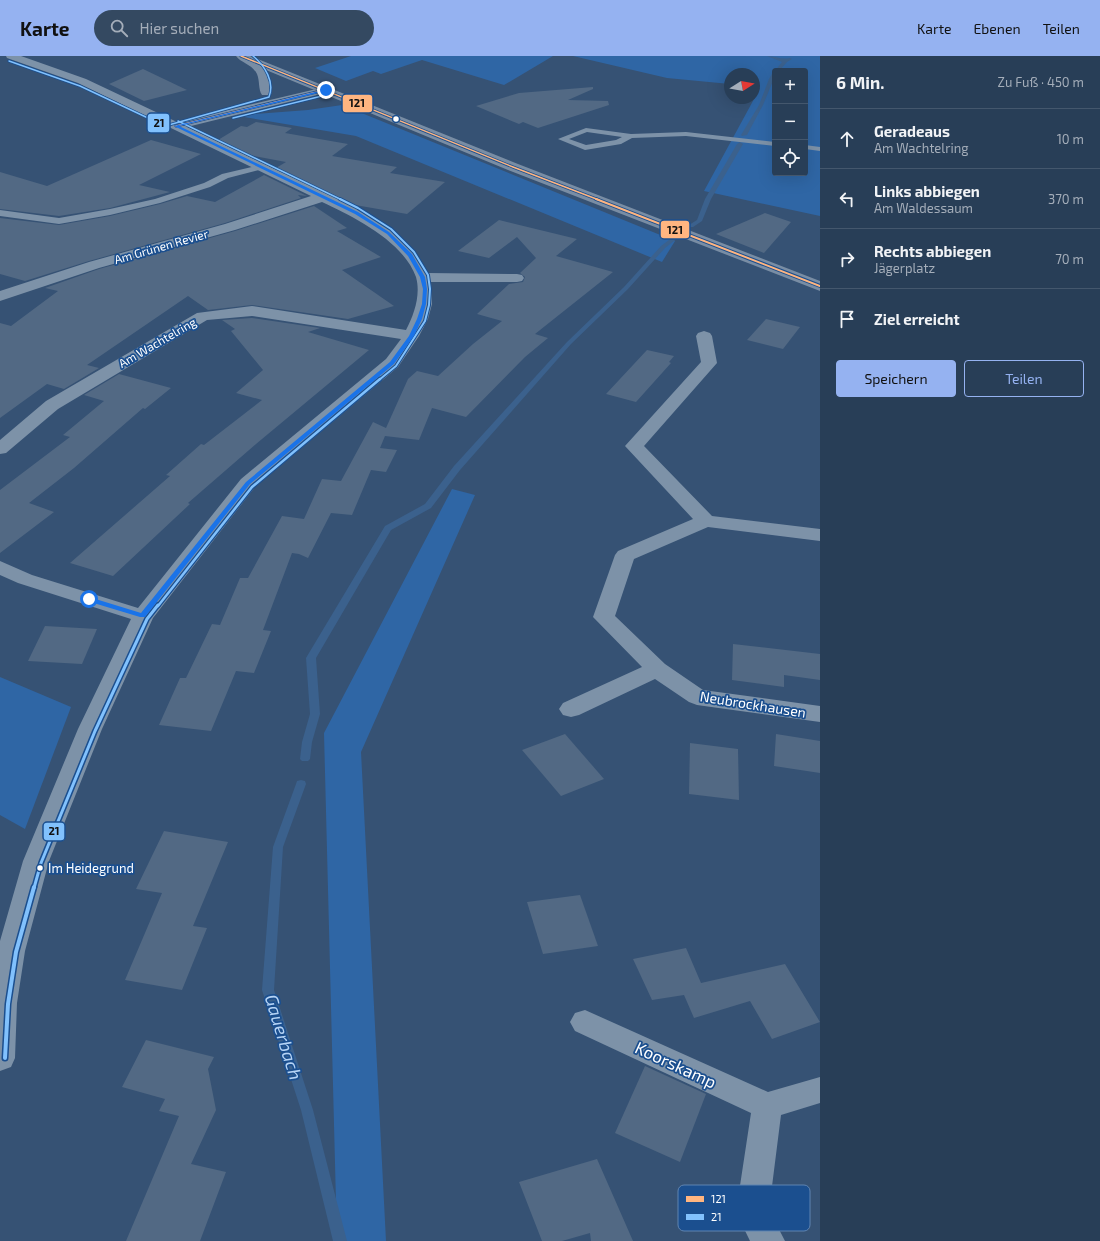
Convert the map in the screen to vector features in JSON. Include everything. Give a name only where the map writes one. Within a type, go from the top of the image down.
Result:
[{"type":"main road","points":[[246,58],[513,167],[820,286]]},
{"type":"main road","points":[[246,58],[262,71],[266,78],[266,94]]},
{"type":"street","points":[[0,1058],[6,949],[36,861],[90,729],[143,616],[248,483],[392,363],[411,336],[420,319],[424,304],[425,289],[423,277],[410,255],[388,233],[356,213],[82,81],[11,56]]},
{"type":"street","points":[[171,123],[306,83]]},
{"type":"street","points":[[171,123],[326,90]]},
{"type":"street","name":"Am Grünen Revier","points":[[0,296],[94,265],[230,227],[323,197]]},
{"type":"street","points":[[423,277],[517,278]]},
{"type":"street","name":"Am Wachtelring","points":[[0,450],[52,405],[203,316],[252,311],[411,336]]},
{"type":"street","points":[[704,336],[709,363],[634,446],[706,521]]},
{"type":"street","name":"Neubrockhausen","points":[[820,535],[706,521],[625,555],[604,617],[657,669],[697,697],[820,714]]},
{"type":"street","points":[[0,567],[26,579],[143,616]]},
{"type":"street","points":[[571,709],[657,669]]},
{"type":"street","name":"Koorskamp","points":[[585,1022],[767,1106]]},
{"type":"street","points":[[756,1185],[767,1106],[820,1090]]},
{"type":"street","points":[[762,1231],[768,1241]]},
{"type":"lane","points":[[631,136],[618,142],[585,148],[562,139],[586,130],[631,136],[686,134],[772,144]]},
{"type":"lane","points":[[808,147],[820,149]]},
{"type":"lane","points":[[0,213],[59,221],[110,212],[200,188],[225,176],[260,166]]},
{"type":"shaded area","points":[[351,56],[553,56],[504,85],[422,60],[381,74],[373,71],[346,81],[315,68]]},
{"type":"shaded area","points":[[573,56],[820,56],[820,216],[704,191],[751,104],[760,104],[760,68],[724,68],[724,83],[667,78]]},
{"type":"shaded area","points":[[342,105],[675,241],[662,262],[356,136],[244,117],[255,114],[308,110]]},
{"type":"shaded area","points":[[452,489],[475,495],[361,752],[386,1241],[337,1241],[324,733]]},
{"type":"shaded area","points":[[0,677],[71,707],[25,829],[0,815]]},
{"type":"building","points":[[143,69],[187,90],[144,101],[109,84]]},
{"type":"building","points":[[593,87],[593,89],[568,100],[608,101],[609,105],[538,128],[523,122],[519,124],[476,106],[519,93]]},
{"type":"building","points":[[256,122],[292,128],[285,133],[348,144],[332,156],[397,167],[390,173],[445,182],[407,214],[355,205],[276,168],[286,162],[249,155],[218,140],[241,126],[247,127]]},
{"type":"building","points":[[151,140],[201,154],[139,185],[170,192],[110,208],[59,216],[0,209],[0,172],[47,186]]},
{"type":"building","points":[[264,175],[307,196],[298,195],[301,198],[225,223],[89,261],[25,281],[0,274],[0,218],[59,225],[110,216],[187,196],[215,202]]},
{"type":"building","points":[[314,206],[347,228],[337,231],[381,257],[342,270],[394,306],[348,319],[252,305],[208,310],[188,296],[87,365],[99,368],[64,389],[47,384],[0,418],[0,323],[11,326],[58,291],[45,288],[99,269],[235,231]]},
{"type":"building","points":[[765,213],[791,222],[764,253],[716,234]]},
{"type":"building","points":[[499,220],[577,239],[556,256],[613,272],[535,334],[548,338],[525,357],[466,417],[432,408],[419,440],[385,436],[380,448],[397,450],[386,472],[371,470],[352,515],[331,513],[308,558],[292,553],[263,630],[271,631],[254,673],[236,671],[211,731],[159,725],[180,678],[186,678],[212,624],[220,625],[240,578],[248,578],[282,516],[304,519],[322,479],[341,481],[373,422],[386,428],[408,379],[417,371],[438,376],[473,344],[502,321],[477,314],[509,284],[523,282],[525,277],[520,273],[536,258],[517,237],[489,258],[458,251]]},
{"type":"building","points":[[252,318],[320,328],[308,332],[369,350],[188,503],[190,504],[113,576],[70,563],[170,476],[166,475],[201,444],[204,445],[262,400],[236,393],[263,370],[231,331],[235,329],[222,320]]},
{"type":"building","points":[[766,319],[800,327],[783,349],[747,340]]},
{"type":"building","points":[[647,350],[674,356],[669,362],[671,363],[636,402],[606,394]]},
{"type":"building","points":[[119,374],[171,388],[145,409],[143,408],[74,468],[29,503],[54,512],[0,553],[0,490],[70,437],[63,435],[104,401],[84,395]]},
{"type":"building","points":[[45,626],[97,629],[82,664],[28,661]]},
{"type":"building","points":[[733,644],[820,654],[820,680],[784,675],[784,687],[732,680]]},
{"type":"building","points":[[565,734],[604,779],[561,796],[522,750]]},
{"type":"building","points":[[776,734],[820,741],[820,773],[774,766]]},
{"type":"building","points":[[690,743],[738,749],[739,800],[689,794]]},
{"type":"building","points":[[164,831],[228,842],[193,926],[207,928],[182,990],[125,980],[162,893],[136,889]]},
{"type":"building","points":[[580,895],[598,946],[543,954],[527,902]]},
{"type":"building","points":[[686,948],[701,983],[785,964],[820,1022],[772,1039],[750,1001],[694,1018],[684,995],[652,1000],[633,959]]},
{"type":"building","points":[[146,1040],[214,1057],[208,1069],[216,1110],[191,1164],[226,1172],[200,1241],[126,1241],[179,1116],[159,1111],[165,1099],[122,1087]]},
{"type":"building","points":[[645,1066],[706,1094],[680,1162],[615,1133]]},
{"type":"building","points":[[597,1159],[633,1241],[591,1241],[590,1233],[562,1241],[542,1241],[519,1182]]},
{"type":"waterway","points":[[769,56],[785,61]]},
{"type":"waterway","points":[[785,61],[790,59]]},
{"type":"waterway","points":[[779,68],[785,61]]},
{"type":"waterway","points":[[744,135],[761,105],[772,78]]},
{"type":"waterway","points":[[691,226],[699,221],[708,199],[740,144]]},
{"type":"waterway","points":[[305,759],[307,742],[315,714],[311,658],[388,528],[428,506],[457,468],[569,343],[626,288],[663,247],[675,238]]},
{"type":"waterway","name":"Gauerbach","points":[[301,784],[278,847],[268,990],[307,1110],[340,1241]]},
{"type":"transit line","name":"121","points":[[241,56],[513,167],[820,286]]},
{"type":"transit line","name":"21","points":[[9,61],[80,86],[165,126],[269,97],[271,87],[268,75],[265,69],[253,56]]},
{"type":"transit line","name":"121","points":[[176,126],[325,90]]},
{"type":"transit line","name":"21","points":[[233,118],[326,95]]},
{"type":"transit line","name":"21","points":[[5,1058],[8,1004],[16,952],[41,863],[95,731],[147,619],[252,487],[396,366],[425,321],[429,305],[430,289],[428,275],[414,252],[391,229],[358,208],[178,121]]},
{"type":"place","name":"Im Heidegrund","points":[[40,868]]},
{"type":"route","points":[[89,599],[143,616],[248,483],[392,363],[411,336],[420,319],[424,304],[425,289],[423,277],[410,255],[388,233],[356,213],[176,126],[326,90]]}]
